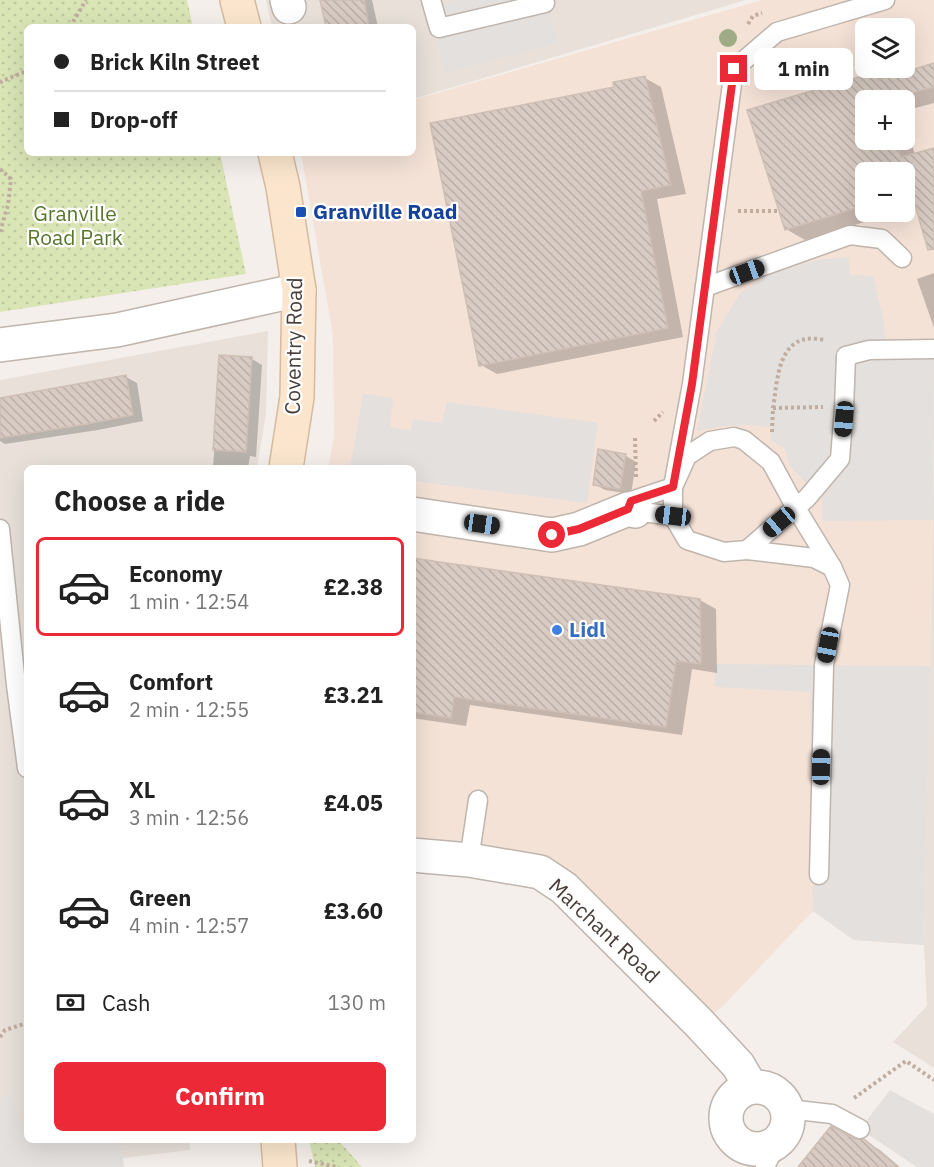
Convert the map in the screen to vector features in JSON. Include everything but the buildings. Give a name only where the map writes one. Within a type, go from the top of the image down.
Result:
[{"type":"main road","points":[[237,0],[243,24]]},
{"type":"main road","name":"Coventry Road","points":[[276,156],[283,187],[299,290],[297,397],[286,465]]},
{"type":"main road","points":[[278,1143],[280,1167]]},
{"type":"street","points":[[0,345],[117,330],[299,290]]},
{"type":"street","points":[[416,515],[552,535],[579,529],[631,507]]},
{"type":"street","name":"Marchant Road","points":[[416,855],[469,860],[540,872],[564,888],[700,1024],[738,1065],[751,1087]]},
{"type":"street","points":[[751,1087],[772,1090],[783,1099],[788,1108],[787,1131],[771,1155],[766,1149],[752,1150],[742,1146],[730,1134],[726,1124],[726,1113],[734,1097],[742,1090],[751,1087]]},
{"type":"lane","points":[[431,0],[438,28],[544,3]]},
{"type":"lane","points":[[832,567],[814,558],[747,550],[724,552],[687,540],[673,516],[673,487],[692,384],[734,69],[777,33],[885,0]]},
{"type":"lane","points":[[705,287],[850,235],[882,239],[902,258]]},
{"type":"lane","points":[[747,550],[807,498],[840,459],[846,356],[869,350],[934,349]]},
{"type":"lane","points":[[631,507],[673,487],[687,456],[710,441],[735,431],[771,462],[832,567],[840,585],[824,665],[819,875]]},
{"type":"lane","points":[[631,507],[673,516]]},
{"type":"lane","points":[[0,529],[22,684],[24,718]]},
{"type":"lane","points":[[469,860],[478,800]]},
{"type":"lane","points":[[788,1108],[832,1114],[860,1129]]},
{"type":"path","points":[[72,24],[86,0]]},
{"type":"path","points":[[0,83],[24,71]]},
{"type":"path","points":[[0,169],[11,179],[8,205],[0,232]]},
{"type":"path","points":[[735,211],[779,211]]},
{"type":"path","points":[[771,436],[781,362],[790,347],[805,339],[826,340]]},
{"type":"path","points":[[773,408],[827,407]]},
{"type":"path","points":[[635,438],[635,467]]},
{"type":"path","points":[[0,1037],[6,1030],[24,1024]]},
{"type":"path","points":[[832,1114],[906,1061],[934,1080]]},
{"type":"shaded area","points":[[266,0],[746,0],[416,98],[416,24],[271,24]]},
{"type":"shaded area","points":[[457,0],[546,0],[557,43],[445,73],[430,7]]},
{"type":"shaded area","points":[[762,0],[934,0],[934,449],[924,945],[854,940],[813,911],[723,1006],[700,1024],[564,888],[416,856],[416,465],[329,465],[334,437],[333,335],[302,156],[416,156],[416,99]]},
{"type":"shaded area","points":[[848,257],[850,275],[873,276],[883,318],[888,357],[934,357],[933,520],[823,521],[822,499],[790,466],[784,448],[770,440],[772,427],[723,426],[697,431],[717,331],[740,293],[770,274],[817,260]]},
{"type":"shaded area","points":[[268,331],[266,413],[257,465],[24,465],[24,1128],[11,1095],[0,1098],[0,380]]},
{"type":"shaded area","points":[[363,394],[393,398],[390,427],[411,431],[413,419],[442,423],[447,402],[598,423],[587,503],[416,481],[416,465],[351,465]]},
{"type":"shaded area","points":[[934,458],[934,1068],[893,1042],[927,1006],[924,945]]},
{"type":"shaded area","points":[[716,664],[930,666],[924,945],[854,940],[813,911],[810,692],[715,687]]},
{"type":"shaded area","points":[[890,1090],[934,1114],[934,1167],[917,1167],[860,1129]]},
{"type":"shaded area","points":[[11,1094],[24,1127],[24,1143],[120,1143],[124,1167],[0,1167],[0,1098]]},
{"type":"shaded area","points":[[120,1143],[190,1143],[190,1150],[123,1158]]},
{"type":"green space","name":"Granville Road Park","points":[[0,0],[187,0],[192,24],[24,24],[24,156],[221,156],[246,274],[0,312]]},
{"type":"green space","points":[[310,1143],[341,1143],[362,1167],[315,1167]]},
{"type":"place","name":"Granville Road","points":[[301,212]]},
{"type":"place","name":"Lidl","points":[[557,630]]},
{"type":"route","points":[[552,535],[579,529],[628,509],[631,501],[673,487],[692,384],[734,69]]}]
